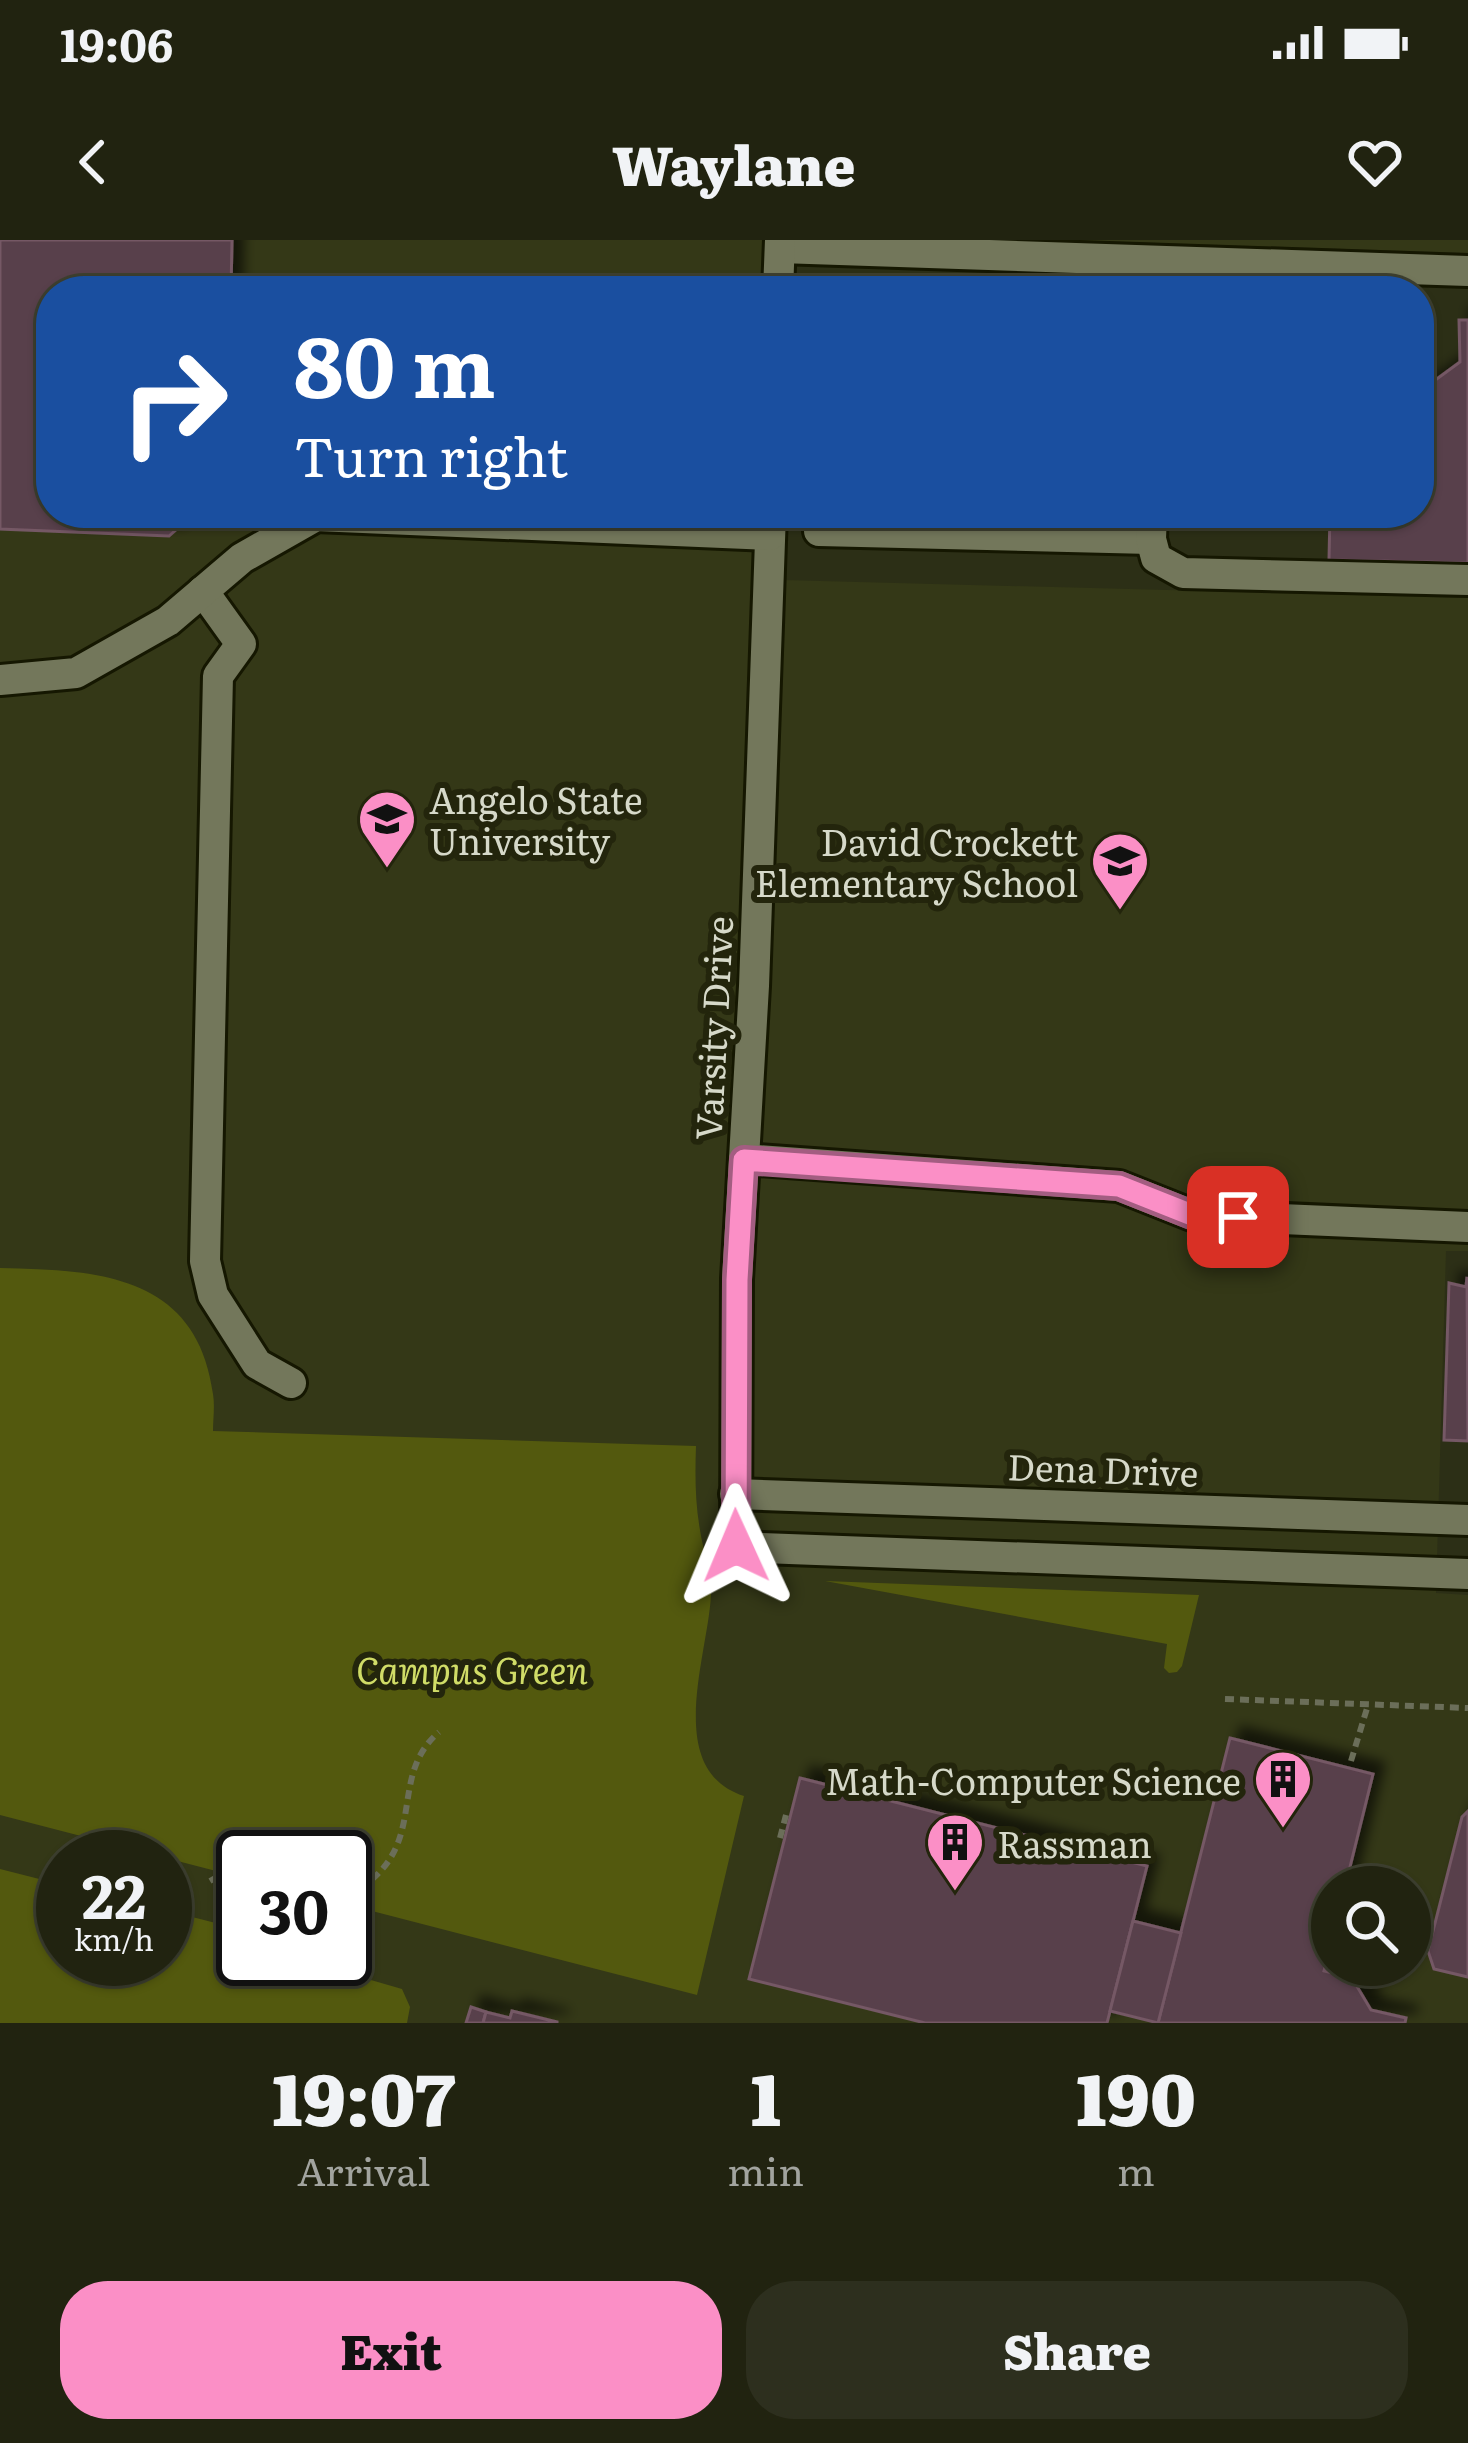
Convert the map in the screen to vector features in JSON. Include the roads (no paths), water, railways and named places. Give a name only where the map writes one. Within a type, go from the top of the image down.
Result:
[{"type":"street","points":[[779,276],[780,244],[1468,271]]},
{"type":"street","points":[[0,680],[76,673],[168,621],[242,558],[295,528]]},
{"type":"street","name":"Varsity Drive","points":[[770,528],[754,986],[737,1280],[736,1546],[1468,1574]]},
{"type":"street","points":[[818,528],[1018,528]]},
{"type":"street","points":[[1152,528],[1156,558],[1183,573],[1468,580]]},
{"type":"street","points":[[203,591],[241,644],[218,676],[205,1261],[213,1294],[257,1364],[291,1382]]},
{"type":"street","points":[[744,1160],[1119,1186],[1192,1215],[1468,1227]]},
{"type":"street","name":"Dena Drive","points":[[735,1494],[1468,1520]]},
{"type":"place","name":"Angelo State University","points":[[387,870]]},
{"type":"place","name":"David Crockett Elementary School","points":[[1120,912]]},
{"type":"place","name":"Math-Computer Science","points":[[1283,1830]]},
{"type":"place","name":"Rassman","points":[[955,1893]]},
{"type":"park label","name":"Campus Green","points":[[472,1668]]}]
